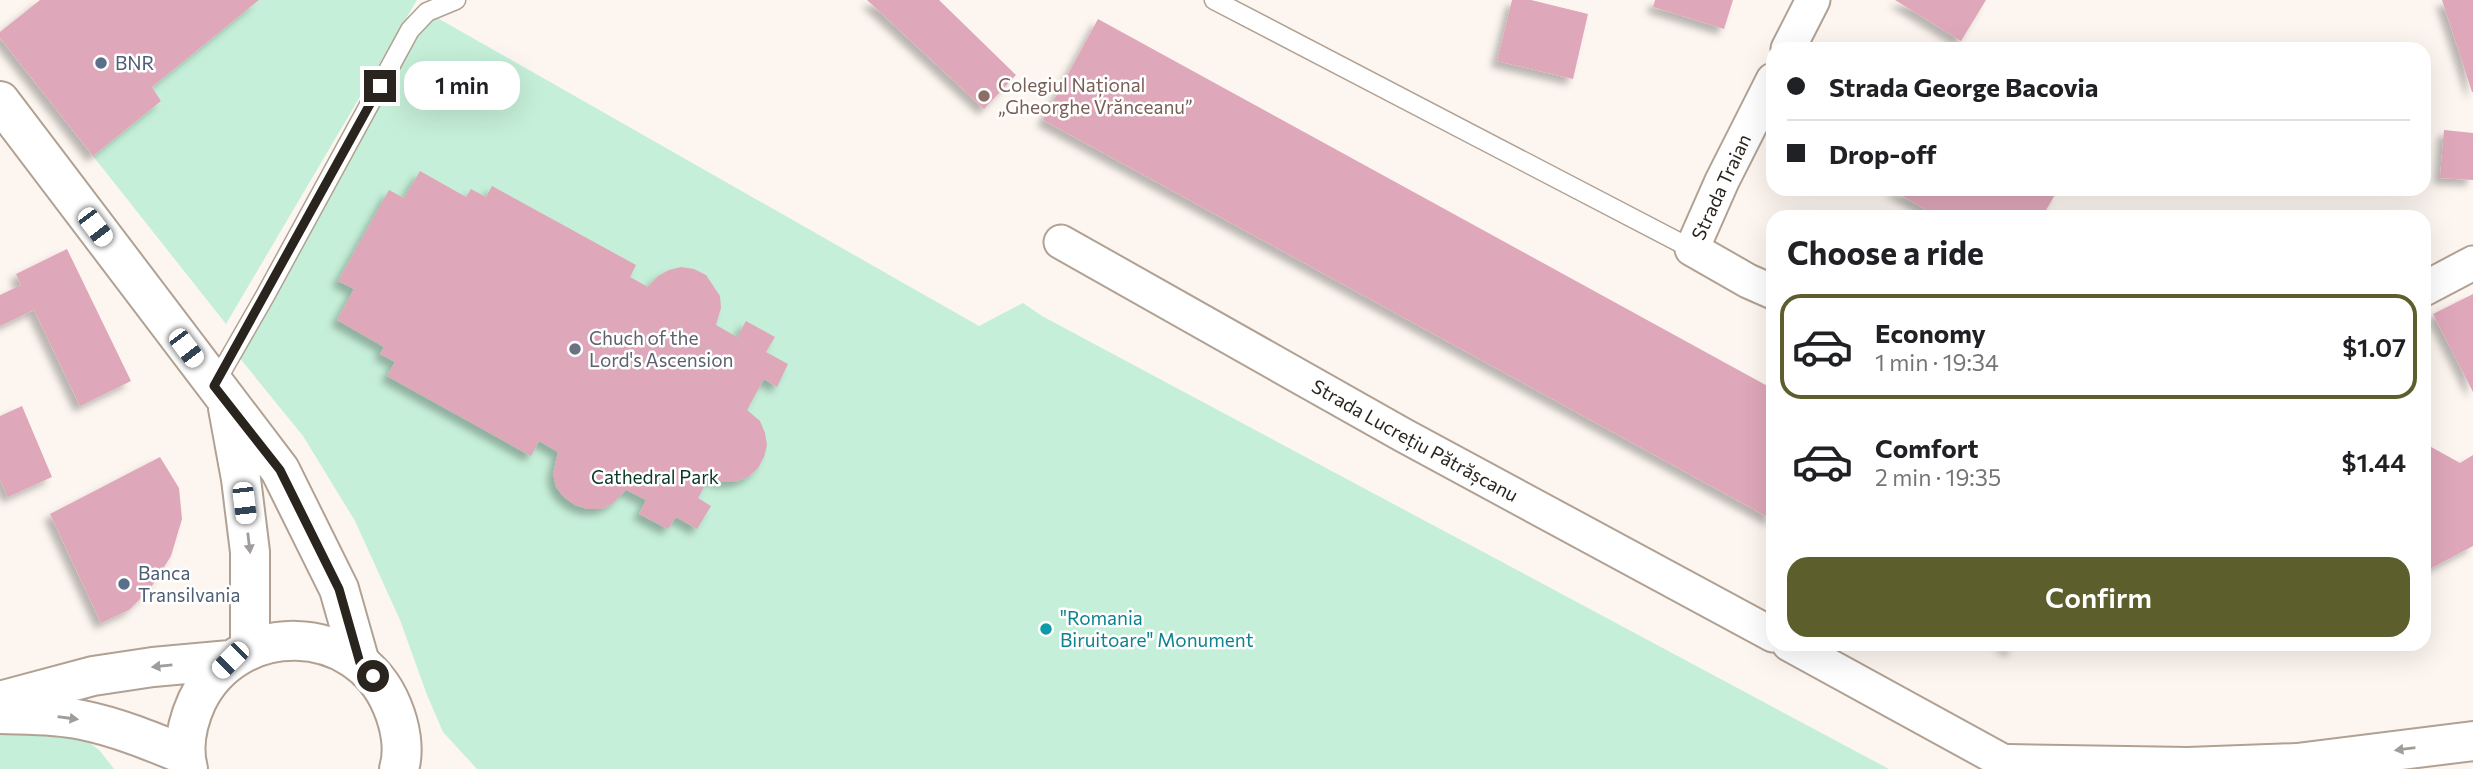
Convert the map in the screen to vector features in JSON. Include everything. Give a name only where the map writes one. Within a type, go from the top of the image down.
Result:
[{"type":"main road","points":[[0,101],[280,470],[339,589],[360,663]]},
{"type":"main road","points":[[0,714],[48,715],[82,720],[133,735],[186,762],[189,718],[204,686],[240,654],[250,552],[241,479],[220,394]]},
{"type":"main road","points":[[0,701],[93,676],[240,654],[288,640],[326,645],[360,663],[385,690],[399,724],[427,769]]},
{"type":"main road","points":[[399,724],[399,769]]},
{"type":"main road","points":[[2013,766],[2188,767],[2297,763],[2473,741]]},
{"type":"street","points":[[1792,42],[1813,0]]},
{"type":"street","name":"Strada Traian","points":[[1766,94],[1722,181],[1692,250],[1766,289]]},
{"type":"street","name":"Strada Lucrețiu Pătrășcanu","points":[[1061,242],[1403,435],[1766,631]]},
{"type":"street","points":[[2431,285],[2473,263]]},
{"type":"street","points":[[1802,651],[2013,766]]},
{"type":"lane","points":[[220,394],[265,296],[410,30],[427,12],[456,0]]},
{"type":"lane","points":[[1214,0],[1692,250]]},
{"type":"green space","points":[[259,0],[417,0],[226,324],[93,156],[161,101],[152,87]]},
{"type":"green space","name":"Cathedral Park","points":[[427,12],[979,326],[1023,303],[1042,316],[1889,769],[477,769],[443,732],[400,620],[355,521],[303,436],[234,351]]},
{"type":"green space","points":[[0,729],[80,735],[100,751],[114,769],[0,769]]},
{"type":"building","name":"BNR","points":[[40,0],[259,0],[152,87],[161,101],[93,156],[0,38],[0,32]]},
{"type":"building","points":[[867,0],[939,0],[1016,75],[984,109]]},
{"type":"building","points":[[1512,0],[1531,0],[1588,14],[1573,79],[1497,61]]},
{"type":"building","points":[[1655,0],[1733,0],[1724,29],[1653,7]]},
{"type":"building","points":[[1895,0],[1986,0],[1961,41]]},
{"type":"building","points":[[2442,0],[2473,0],[2473,92],[2472,92]]},
{"type":"building","points":[[1098,19],[1766,385],[1766,516],[1043,120]]},
{"type":"building","points":[[2444,130],[2473,133],[2473,180],[2440,178]]},
{"type":"building","name":"Chuch of the Lord's Ascension","points":[[420,171],[466,197],[471,189],[486,197],[492,186],[636,265],[630,277],[648,287],[658,276],[669,270],[681,267],[694,269],[706,275],[720,296],[721,308],[716,325],[737,337],[746,321],[775,337],[766,352],[788,364],[777,387],[764,379],[747,410],[760,421],[765,433],[767,445],[764,457],[758,468],[748,477],[735,482],[709,478],[698,498],[711,506],[697,529],[676,517],[668,529],[639,514],[646,500],[626,490],[612,504],[601,509],[587,509],[575,505],[556,487],[553,474],[558,452],[539,441],[531,456],[387,376],[395,362],[380,354],[384,347],[337,320],[354,289],[338,281],[389,190],[404,198]]},
{"type":"building","points":[[1902,196],[2054,196],[2046,210],[1927,210]]},
{"type":"building","points":[[67,249],[131,381],[80,406],[34,310],[0,326],[0,295],[21,285],[16,274]]},
{"type":"building","points":[[2473,294],[2473,392],[2433,314]]},
{"type":"building","points":[[22,406],[52,477],[8,497],[0,480],[0,416]]},
{"type":"building","points":[[2431,447],[2460,463],[2473,455],[2473,546],[2431,568]]},
{"type":"building","points":[[160,457],[179,488],[182,519],[171,556],[150,589],[129,610],[101,623],[50,514]]},
{"type":"place","name":"BNR","points":[[101,63]]},
{"type":"place","name":"Colegiul Național „Gheorghe Vrănceanu”","points":[[984,96]]},
{"type":"place","name":"Chuch of the Lord's Ascension","points":[[575,349]]},
{"type":"place","name":"Banca Transilvania","points":[[124,584]]},
{"type":"place","name":"\"Romania Biruitoare\" Monument","points":[[1046,629]]},
{"type":"route","points":[[373,676],[360,663],[339,589],[280,470],[214,386],[380,86]]}]
